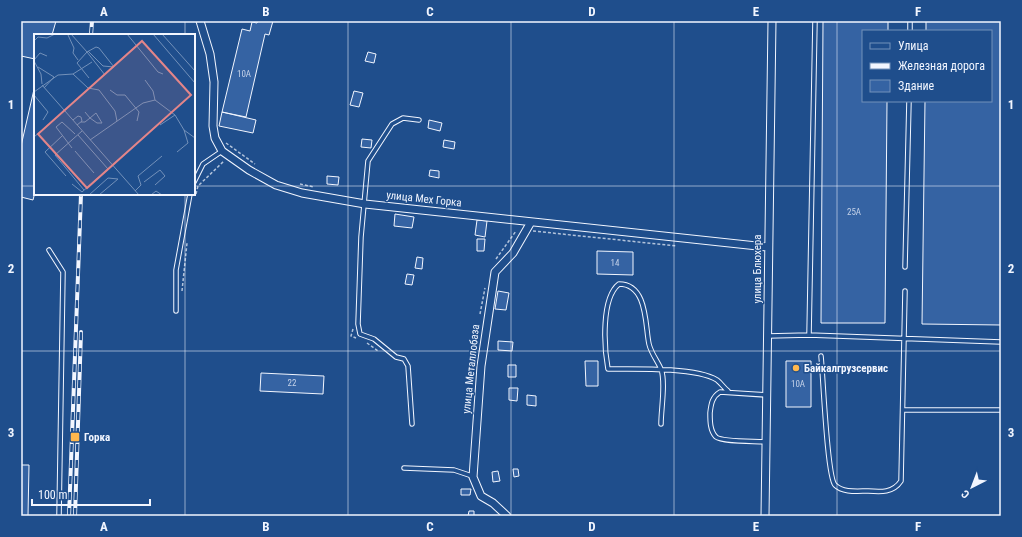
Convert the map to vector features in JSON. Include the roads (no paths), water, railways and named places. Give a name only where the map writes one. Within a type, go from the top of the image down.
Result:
[{"type":"street","points":[[200,21],[210,54],[214,82],[213,126],[220,152]]},
{"type":"street","name":"улица Блюхера","points":[[765,516],[772,21]]},
{"type":"street","name":"улица Мех Горка","points":[[220,152],[276,185],[302,193],[365,204],[530,226],[768,247]]},
{"type":"street","name":"улица Металлобаза","points":[[507,516],[493,503],[481,496],[473,476],[481,366],[492,282],[495,272],[513,253],[530,226]]},
{"type":"lane","points":[[809,335],[814,21]]},
{"type":"lane","points":[[905,267],[909,102]]},
{"type":"lane","points":[[412,424],[408,366],[406,362],[386,350],[374,339],[358,332],[362,236],[368,161],[380,141],[396,120],[403,118],[419,120]]},
{"type":"lane","points":[[195,180],[203,164],[220,152]]},
{"type":"lane","points":[[176,312],[176,270],[190,195]]},
{"type":"lane","points":[[48,250],[63,272],[59,516]]},
{"type":"lane","points":[[661,424],[661,369],[649,344],[645,308],[633,290],[625,284],[619,284],[612,291],[606,320],[604,352],[608,369],[661,369],[706,376],[717,381],[728,391]]},
{"type":"lane","points":[[821,356],[828,451],[835,485],[853,491],[885,492],[897,486],[901,481],[904,410],[905,291]]},
{"type":"lane","points":[[768,336],[809,335],[904,340],[1001,342]]},
{"type":"lane","points":[[766,395],[728,391],[720,392],[715,395],[712,400],[710,419],[712,432],[719,439],[766,442]]},
{"type":"lane","points":[[904,410],[1001,410]]},
{"type":"lane","points":[[404,468],[454,470],[469,473],[473,476]]},
{"type":"railway","points":[[91,34],[92,21]]},
{"type":"railway","points":[[69,516],[81,195]]},
{"type":"railway","points":[[75,516],[81,332]]},
{"type":"place","name":"Байкалгрузсервис","points":[[796,368]]},
{"type":"place","name":"Горка","points":[[75,437]]}]
